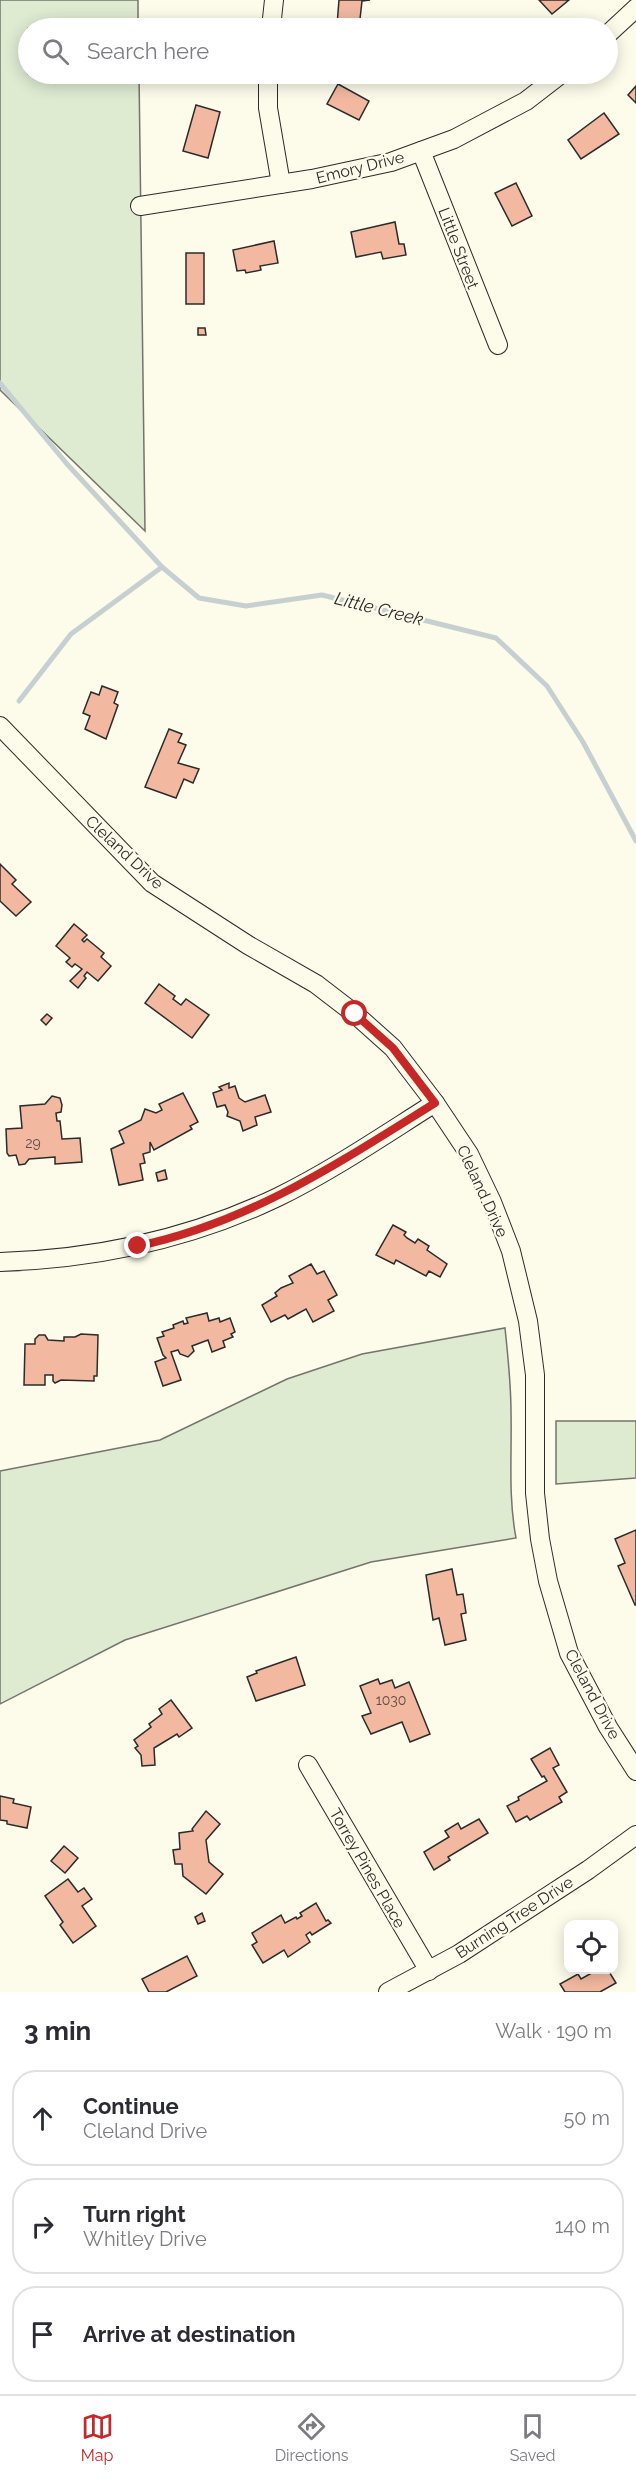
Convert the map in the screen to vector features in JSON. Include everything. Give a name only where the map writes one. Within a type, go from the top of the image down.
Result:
[{"type":"street","points":[[273,18],[274,0]]},
{"type":"street","points":[[618,25],[636,8]]},
{"type":"street","points":[[268,84],[268,108],[281,184]]},
{"type":"street","name":"Emory Drive","points":[[140,206],[281,184],[391,162],[454,139],[526,101],[548,84]]},
{"type":"street","name":"Little Street","points":[[421,151],[498,345]]},
{"type":"street","name":"Cleland Drive","points":[[0,726],[153,883],[248,945],[316,984],[355,1014],[393,1048],[435,1103],[469,1154],[492,1202],[511,1251],[528,1321],[535,1375],[534,1471],[540,1539],[548,1581],[570,1653],[608,1727],[636,1771]]},
{"type":"street","points":[[0,1262],[96,1255],[159,1241],[220,1222],[279,1197],[323,1173],[435,1103]]},
{"type":"street","name":"Torrey Pines Place","points":[[308,1765],[429,1971]]},
{"type":"street","name":"Burning Tree Drive","points":[[388,1992],[459,1954],[588,1870],[636,1834]]},
{"type":"green space","points":[[0,0],[138,0],[138,18],[18,18],[18,84],[139,84],[145,531],[0,390]]},
{"type":"green space","points":[[505,1328],[510,1391],[512,1507],[516,1538],[371,1562],[125,1640],[0,1704],[0,1471],[160,1440],[287,1379],[362,1354]]},
{"type":"green space","points":[[556,1421],[636,1421],[636,1478],[556,1484]]},
{"type":"building","points":[[339,0],[370,0],[362,1],[360,18],[338,18]]},
{"type":"building","points":[[539,0],[569,0],[552,14]]},
{"type":"building","points":[[338,84],[369,101],[359,120],[327,104]]},
{"type":"building","points":[[636,86],[636,103],[628,95]]},
{"type":"building","points":[[196,105],[220,112],[208,158],[183,151]]},
{"type":"building","points":[[604,113],[619,134],[581,159],[568,140]]},
{"type":"building","points":[[516,183],[532,216],[512,226],[495,193]]},
{"type":"building","points":[[395,222],[399,244],[404,244],[406,255],[383,259],[381,252],[356,257],[351,232]]},
{"type":"building","points":[[274,241],[278,263],[260,266],[261,270],[246,273],[245,270],[237,271],[233,250]]},
{"type":"building","points":[[186,253],[204,253],[204,304],[186,304]]},
{"type":"building","points":[[198,328],[205,328],[206,335],[198,335]]},
{"type":"building","points":[[102,686],[118,692],[114,703],[118,705],[106,739],[85,729],[90,716],[83,713],[91,692],[99,695]]},
{"type":"building","points":[[169,729],[182,734],[178,742],[186,745],[178,763],[199,769],[193,783],[184,779],[176,798],[145,787]]},
{"type":"building","points":[[0,864],[16,880],[12,884],[31,902],[16,916],[0,901]]},
{"type":"building","points":[[74,924],[87,935],[82,940],[84,942],[87,939],[104,953],[101,957],[111,966],[98,981],[87,972],[84,976],[86,978],[78,988],[70,981],[82,969],[75,964],[72,967],[66,962],[70,958],[56,946]]},
{"type":"building","points":[[159,984],[175,996],[173,999],[181,1005],[186,999],[209,1015],[192,1038],[145,1003]]},
{"type":"building","points":[[47,1014],[52,1018],[46,1025],[41,1020]]},
{"type":"building","points":[[229,1083],[229,1088],[235,1086],[239,1098],[245,1102],[265,1095],[271,1112],[255,1117],[257,1125],[243,1131],[240,1121],[227,1116],[225,1105],[217,1107],[213,1093],[222,1090],[219,1087]]},
{"type":"building","points":[[183,1093],[198,1122],[190,1126],[192,1129],[154,1150],[150,1142],[150,1152],[143,1154],[145,1163],[140,1164],[143,1180],[119,1185],[111,1149],[124,1143],[119,1131],[141,1120],[145,1109],[156,1113],[162,1110],[159,1104]]},
{"type":"building","points":[[52,1096],[60,1098],[62,1105],[61,1112],[56,1113],[57,1121],[60,1121],[62,1139],[80,1138],[82,1162],[55,1164],[55,1157],[29,1159],[25,1164],[19,1165],[16,1155],[9,1156],[7,1153],[6,1129],[22,1128],[20,1106],[45,1104]]},
{"type":"building","points":[[165,1170],[167,1179],[158,1181],[156,1173]]},
{"type":"building","points":[[393,1225],[406,1232],[404,1235],[415,1243],[418,1239],[429,1246],[427,1250],[447,1264],[440,1277],[429,1271],[426,1276],[396,1260],[394,1264],[376,1255]]},
{"type":"building","points":[[311,1264],[317,1274],[324,1271],[337,1295],[328,1300],[334,1311],[313,1322],[306,1309],[288,1319],[285,1315],[271,1322],[262,1305],[277,1296],[275,1293],[281,1288],[293,1283],[289,1276]]},
{"type":"building","points":[[207,1313],[209,1321],[219,1318],[220,1322],[230,1318],[235,1332],[231,1334],[233,1337],[223,1341],[225,1347],[212,1352],[208,1340],[192,1346],[194,1351],[188,1357],[180,1354],[178,1350],[171,1352],[181,1380],[163,1386],[155,1362],[166,1358],[157,1338],[164,1336],[162,1332],[174,1328],[173,1325],[183,1321],[184,1324],[188,1323],[186,1318]]},
{"type":"building","points":[[81,1334],[98,1335],[97,1376],[94,1376],[94,1381],[61,1380],[55,1383],[53,1375],[45,1375],[45,1385],[24,1385],[25,1344],[35,1344],[35,1339],[39,1335],[45,1335],[48,1340],[64,1341],[64,1337],[75,1337]]},
{"type":"building","points":[[636,1530],[635,1605],[618,1566],[625,1563],[615,1539]]},
{"type":"building","points":[[452,1569],[457,1595],[463,1594],[466,1613],[461,1614],[466,1640],[445,1645],[439,1618],[433,1620],[426,1575]]},
{"type":"building","points":[[296,1657],[305,1685],[256,1701],[247,1677],[257,1673],[256,1671]]},
{"type":"building","points":[[378,1679],[380,1684],[392,1680],[395,1688],[409,1682],[430,1734],[410,1742],[402,1722],[371,1734],[362,1716],[371,1713],[360,1686]]},
{"type":"building","points":[[171,1700],[192,1728],[179,1737],[177,1734],[154,1748],[155,1765],[142,1766],[141,1755],[135,1748],[138,1746],[134,1740],[151,1727],[149,1724],[162,1714],[159,1709]]},
{"type":"building","points":[[550,1748],[559,1765],[553,1768],[567,1792],[559,1797],[562,1802],[530,1820],[527,1816],[516,1822],[507,1806],[519,1800],[518,1797],[547,1781],[531,1759]]},
{"type":"building","points":[[0,1796],[14,1799],[13,1803],[31,1807],[27,1828],[7,1824],[7,1821],[0,1820]]},
{"type":"building","points":[[206,1811],[220,1824],[206,1840],[209,1862],[223,1874],[206,1894],[183,1876],[182,1864],[175,1864],[173,1850],[180,1849],[179,1833],[193,1831],[192,1829]]},
{"type":"building","points":[[479,1819],[488,1833],[448,1857],[450,1860],[434,1870],[424,1852],[449,1837],[445,1831],[458,1823],[461,1829]]},
{"type":"building","points":[[64,1846],[78,1858],[65,1873],[51,1861]]},
{"type":"building","points":[[68,1879],[78,1892],[84,1888],[92,1899],[82,1906],[96,1926],[73,1943],[60,1925],[63,1922],[45,1896]]},
{"type":"building","points":[[316,1903],[326,1921],[331,1923],[312,1935],[310,1932],[306,1935],[310,1942],[288,1957],[284,1950],[263,1963],[252,1945],[257,1942],[252,1933],[281,1915],[285,1923],[296,1917],[297,1919],[302,1916],[300,1913]]},
{"type":"building","points":[[202,1913],[205,1921],[198,1924],[195,1917]]},
{"type":"building","points":[[187,1956],[197,1976],[166,1992],[149,1992],[142,1979]]},
{"type":"building","points":[[578,1974],[581,1979],[590,1974],[610,1974],[616,1983],[600,1992],[565,1992],[560,1984]]},
{"type":"waterway","name":"Little Creek","points":[[0,383],[67,464],[162,567],[199,598],[246,606],[322,595],[496,638],[547,686],[583,742],[636,841]]},
{"type":"waterway","points":[[19,701],[71,634],[162,567]]},
{"type":"route","points":[[138,1246],[220,1222],[279,1197],[323,1173],[435,1103],[393,1048],[355,1014]]}]
